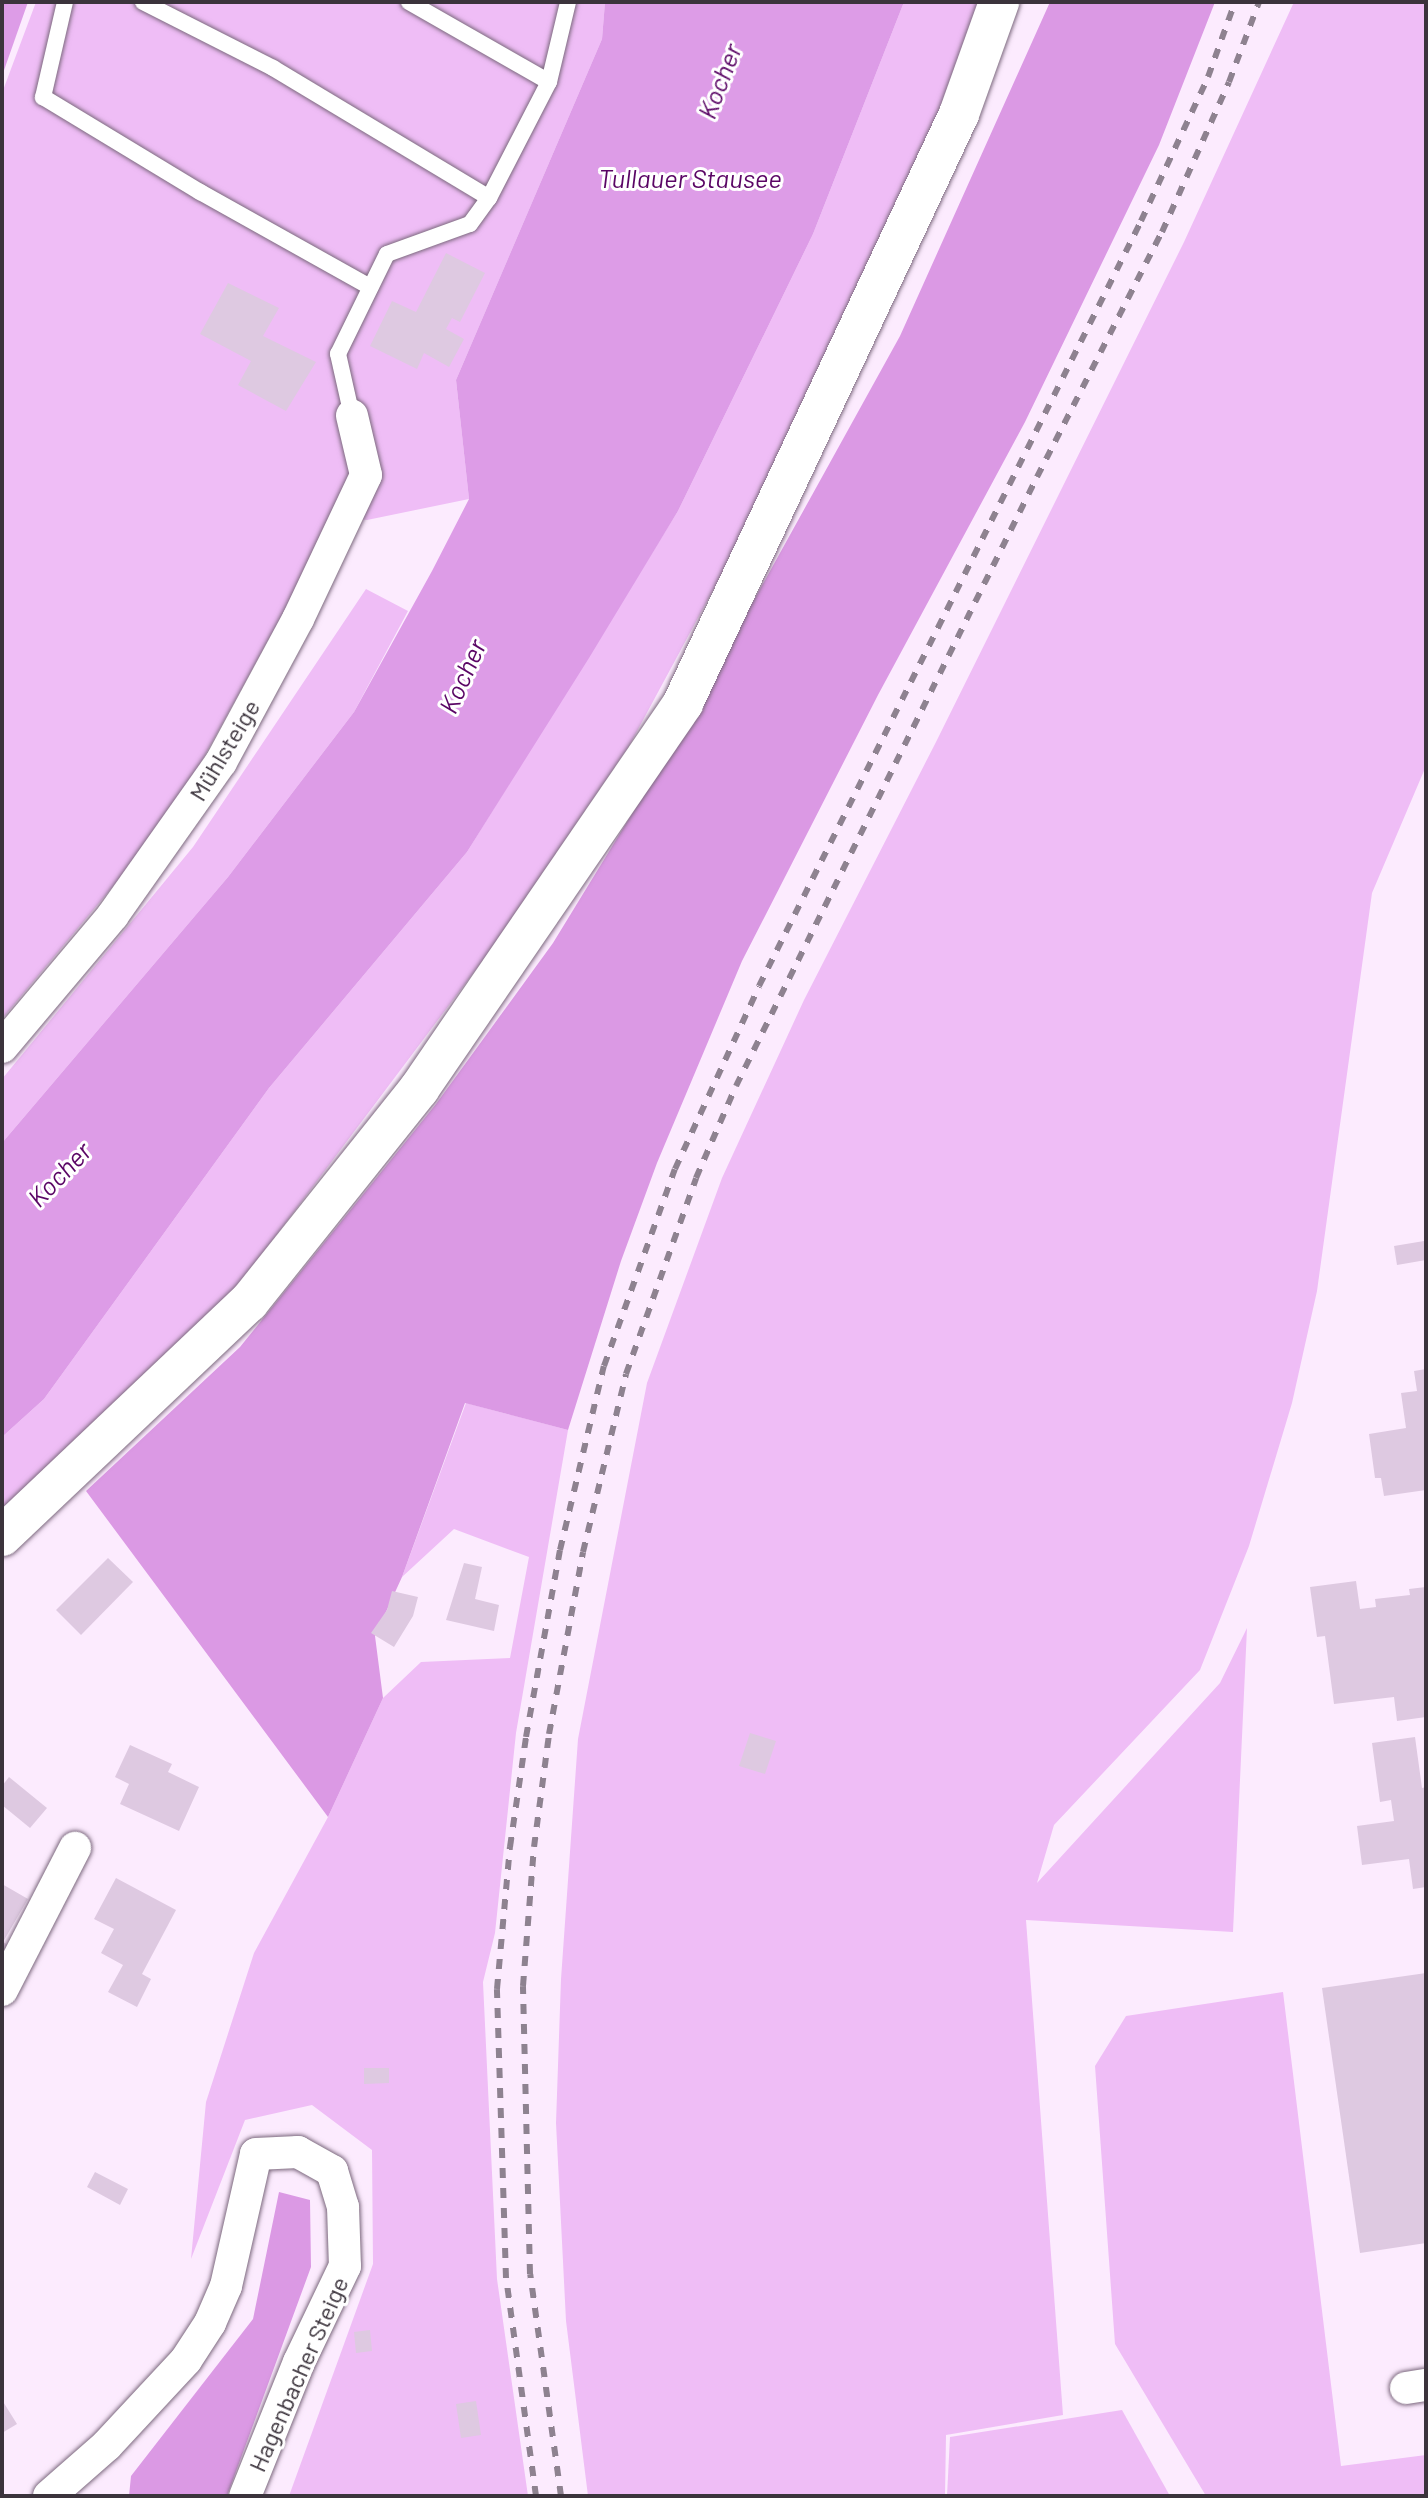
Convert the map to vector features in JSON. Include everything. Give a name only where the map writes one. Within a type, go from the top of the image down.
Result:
[{"type":"street","points":[[2,1536],[249,1302],[419,1089],[683,703],[959,114],[999,2]]},
{"type":"street","name":"Mühlsteige","points":[[2,1047],[113,915],[221,762],[298,619],[366,475],[352,416]]},
{"type":"street","points":[[2,1990],[75,1848]]},
{"type":"street","name":"Hagenbacher Steige","points":[[49,2496],[107,2445],[186,2360],[210,2323],[226,2286],[256,2154],[298,2152],[332,2171],[343,2207],[345,2266],[299,2362],[245,2496]]},
{"type":"lane","points":[[65,2],[43,97],[175,178],[370,287]]},
{"type":"lane","points":[[143,2],[273,68],[489,198]]},
{"type":"lane","points":[[409,2],[549,82]]},
{"type":"lane","points":[[352,416],[338,354],[387,254],[470,224],[489,198],[549,82],[568,2]]},
{"type":"shaded area","points":[[36,2],[605,2],[602,39],[456,380],[469,499],[367,520],[336,517],[171,817],[2,1019],[2,93]]},
{"type":"shaded area","points":[[904,2],[985,2],[968,48],[754,514],[629,746],[486,956],[230,1297],[2,1518],[2,1437],[44,1399],[269,1088],[467,852],[678,511],[813,234]]},
{"type":"shaded area","points":[[1050,2],[1215,2],[1159,145],[1025,422],[878,695],[742,961],[657,1163],[621,1261],[568,1430],[465,1403],[402,1577],[375,1636],[383,1698],[328,1817],[86,1491],[240,1347],[436,1104],[553,943],[671,750],[900,336]]},
{"type":"shaded area","points":[[1294,2],[1426,2],[1426,766],[1372,893],[1317,1291],[1292,1403],[1249,1546],[1200,1670],[1054,1825],[1037,1883],[1220,1683],[1247,1628],[1233,1932],[1026,1920],[1063,2415],[946,2435],[945,2496],[588,2496],[566,2321],[556,2123],[561,1979],[578,1739],[647,1383],[722,1178],[804,1000],[1184,242]]},
{"type":"shaded area","points":[[366,589],[408,611],[354,712],[228,877],[2,1143],[2,1079],[193,847]]},
{"type":"shaded area","points":[[466,1403],[568,1430],[516,1733],[495,1933],[483,1982],[497,2279],[528,2496],[289,2496],[373,2264],[372,2150],[312,2105],[245,2120],[191,2259],[206,2102],[254,1953],[328,1817],[383,1698],[421,1662],[510,1658],[529,1557],[454,1529],[402,1577]]},
{"type":"shaded area","points":[[1283,1992],[1341,2466],[1426,2455],[1426,2496],[1206,2496],[1115,2344],[1095,2066],[1126,2016]]},
{"type":"shaded area","points":[[279,2192],[310,2200],[311,2267],[227,2496],[129,2496],[131,2476],[253,2319]]},
{"type":"shaded area","points":[[1122,2410],[1170,2496],[947,2496],[950,2437]]},
{"type":"water","points":[[2,2],[28,2],[2,76]]},
{"type":"water","points":[[605,2],[904,2],[813,234],[678,511],[589,658],[467,852],[269,1088],[44,1399],[2,1437],[2,1143],[228,877],[354,712],[432,571],[469,499],[456,380],[602,39]]},
{"type":"building","points":[[446,253],[485,273],[460,322],[452,318],[446,329],[464,339],[449,367],[424,353],[417,369],[370,346],[392,301],[416,312]]},
{"type":"building","points":[[228,283],[279,308],[263,336],[316,362],[286,411],[238,385],[251,361],[200,334]]},
{"type":"building","points":[[1424,1241],[1426,1260],[1397,1265],[1394,1246]]},
{"type":"building","points":[[1426,1369],[1426,1490],[1384,1496],[1381,1478],[1375,1478],[1369,1434],[1406,1428],[1401,1393],[1417,1391],[1414,1371]]},
{"type":"building","points":[[108,1558],[133,1582],[81,1635],[56,1610]]},
{"type":"building","points":[[464,1563],[482,1567],[475,1599],[499,1605],[494,1631],[446,1620]]},
{"type":"building","points":[[1356,1581],[1360,1609],[1376,1607],[1375,1599],[1410,1595],[1409,1589],[1426,1587],[1426,1717],[1397,1721],[1394,1697],[1334,1704],[1325,1636],[1317,1637],[1310,1587]]},
{"type":"building","points":[[392,1591],[418,1597],[413,1616],[394,1647],[371,1633],[387,1610]]},
{"type":"building","points":[[750,1733],[776,1741],[765,1774],[739,1766]]},
{"type":"building","points":[[1415,1737],[1422,1788],[1426,1787],[1426,1887],[1413,1889],[1409,1859],[1362,1865],[1357,1826],[1394,1821],[1391,1800],[1380,1802],[1372,1743]]},
{"type":"building","points":[[130,1745],[172,1764],[168,1772],[199,1787],[179,1831],[120,1804],[129,1784],[115,1777]]},
{"type":"building","points":[[9,1777],[47,1808],[30,1828],[2,1805],[2,1786]]},
{"type":"building","points":[[116,1878],[176,1910],[142,1974],[151,1979],[137,2007],[108,1992],[123,1965],[101,1953],[114,1929],[94,1919]]},
{"type":"building","points":[[2,1884],[28,1899],[3,1942],[15,1949],[2,1968]]},
{"type":"building","points":[[1426,1973],[1426,2243],[1360,2253],[1322,1988]]},
{"type":"building","points":[[364,2068],[389,2068],[389,2083],[364,2084]]},
{"type":"building","points":[[95,2172],[128,2189],[120,2205],[87,2187]]},
{"type":"building","points":[[370,2330],[372,2351],[356,2353],[354,2332]]},
{"type":"building","points":[[2,2400],[17,2424],[2,2433]]},
{"type":"building","points":[[476,2401],[481,2435],[461,2438],[456,2404]]},
{"type":"railway","points":[[536,2496],[506,2278],[497,1989],[510,1847],[526,1737],[560,1550],[604,1366],[675,1169],[759,986],[1141,221],[1208,77],[1235,2]]},
{"type":"railway","points":[[561,2496],[530,2274],[523,1986],[534,1847],[549,1734],[583,1552],[626,1374],[696,1178],[736,1086],[1037,477],[1162,232],[1229,82],[1259,2]]},
{"type":"water label","name":"Kocher","points":[[719,81]]},
{"type":"water label","name":"Tullauer Stausee","points":[[690,178]]},
{"type":"water label","name":"Kocher","points":[[462,676]]},
{"type":"water label","name":"Kocher","points":[[59,1174]]}]
